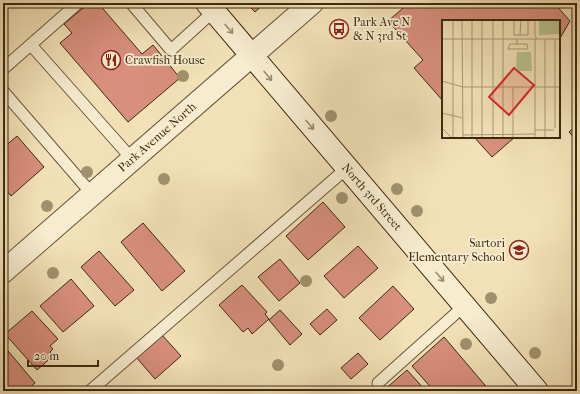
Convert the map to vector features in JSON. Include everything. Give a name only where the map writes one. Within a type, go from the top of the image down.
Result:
[{"type":"main road","name":"Park Avenue North","points":[[3,272],[312,3]]},
{"type":"main road","name":"North 3rd Street","points":[[210,7],[537,391]]},
{"type":"lane","points":[[3,69],[78,3]]},
{"type":"lane","points":[[131,3],[171,50],[210,7]]},
{"type":"lane","points":[[31,45],[132,159]]},
{"type":"lane","points":[[3,91],[92,194]]},
{"type":"lane","points":[[90,391],[347,168]]},
{"type":"lane","points":[[378,383],[464,306]]},
{"type":"building","points":[[89,3],[98,3],[142,54],[153,45],[180,78],[128,122],[60,43],[72,33],[64,24]]},
{"type":"building","points":[[246,3],[265,3],[255,12]]},
{"type":"building","points":[[409,3],[554,3],[570,21],[560,38],[560,20],[442,20],[442,100],[414,68],[423,60],[388,21]]},
{"type":"building","points":[[577,125],[577,141],[569,132]]},
{"type":"building","points":[[17,136],[44,167],[11,196],[3,186],[3,148]]},
{"type":"building","points":[[475,138],[514,138],[492,157]]},
{"type":"building","points":[[323,202],[345,227],[308,260],[286,236]]},
{"type":"building","points":[[143,223],[185,271],[162,291],[121,242]]},
{"type":"building","points":[[358,246],[378,268],[344,298],[324,276]]},
{"type":"building","points":[[99,251],[134,290],[115,306],[81,267]]},
{"type":"building","points":[[280,259],[300,283],[279,301],[258,277]]},
{"type":"building","points":[[71,279],[94,306],[63,332],[40,306]]},
{"type":"building","points":[[242,285],[267,312],[265,314],[269,319],[252,334],[248,328],[243,332],[219,305]]},
{"type":"building","points":[[393,286],[414,309],[380,340],[359,318]]},
{"type":"building","points":[[327,309],[337,320],[320,335],[310,324]]},
{"type":"building","points":[[280,310],[302,334],[290,345],[269,320]]},
{"type":"building","points":[[32,311],[58,339],[50,346],[53,349],[50,352],[53,356],[37,370],[5,334]]},
{"type":"building","points":[[162,335],[181,356],[155,379],[136,357]]},
{"type":"building","points":[[444,337],[490,391],[434,391],[412,366]]},
{"type":"building","points":[[3,345],[35,383],[25,391],[3,391]]},
{"type":"building","points":[[358,353],[368,364],[351,379],[341,368]]},
{"type":"building","points":[[407,370],[426,391],[383,391]]},
{"type":"place","name":"Park Ave N & N 3rd St","points":[[339,29]]},
{"type":"place","name":"Crawfish House","points":[[111,60]]},
{"type":"place","name":"Sartori Elementary School","points":[[519,250]]}]
